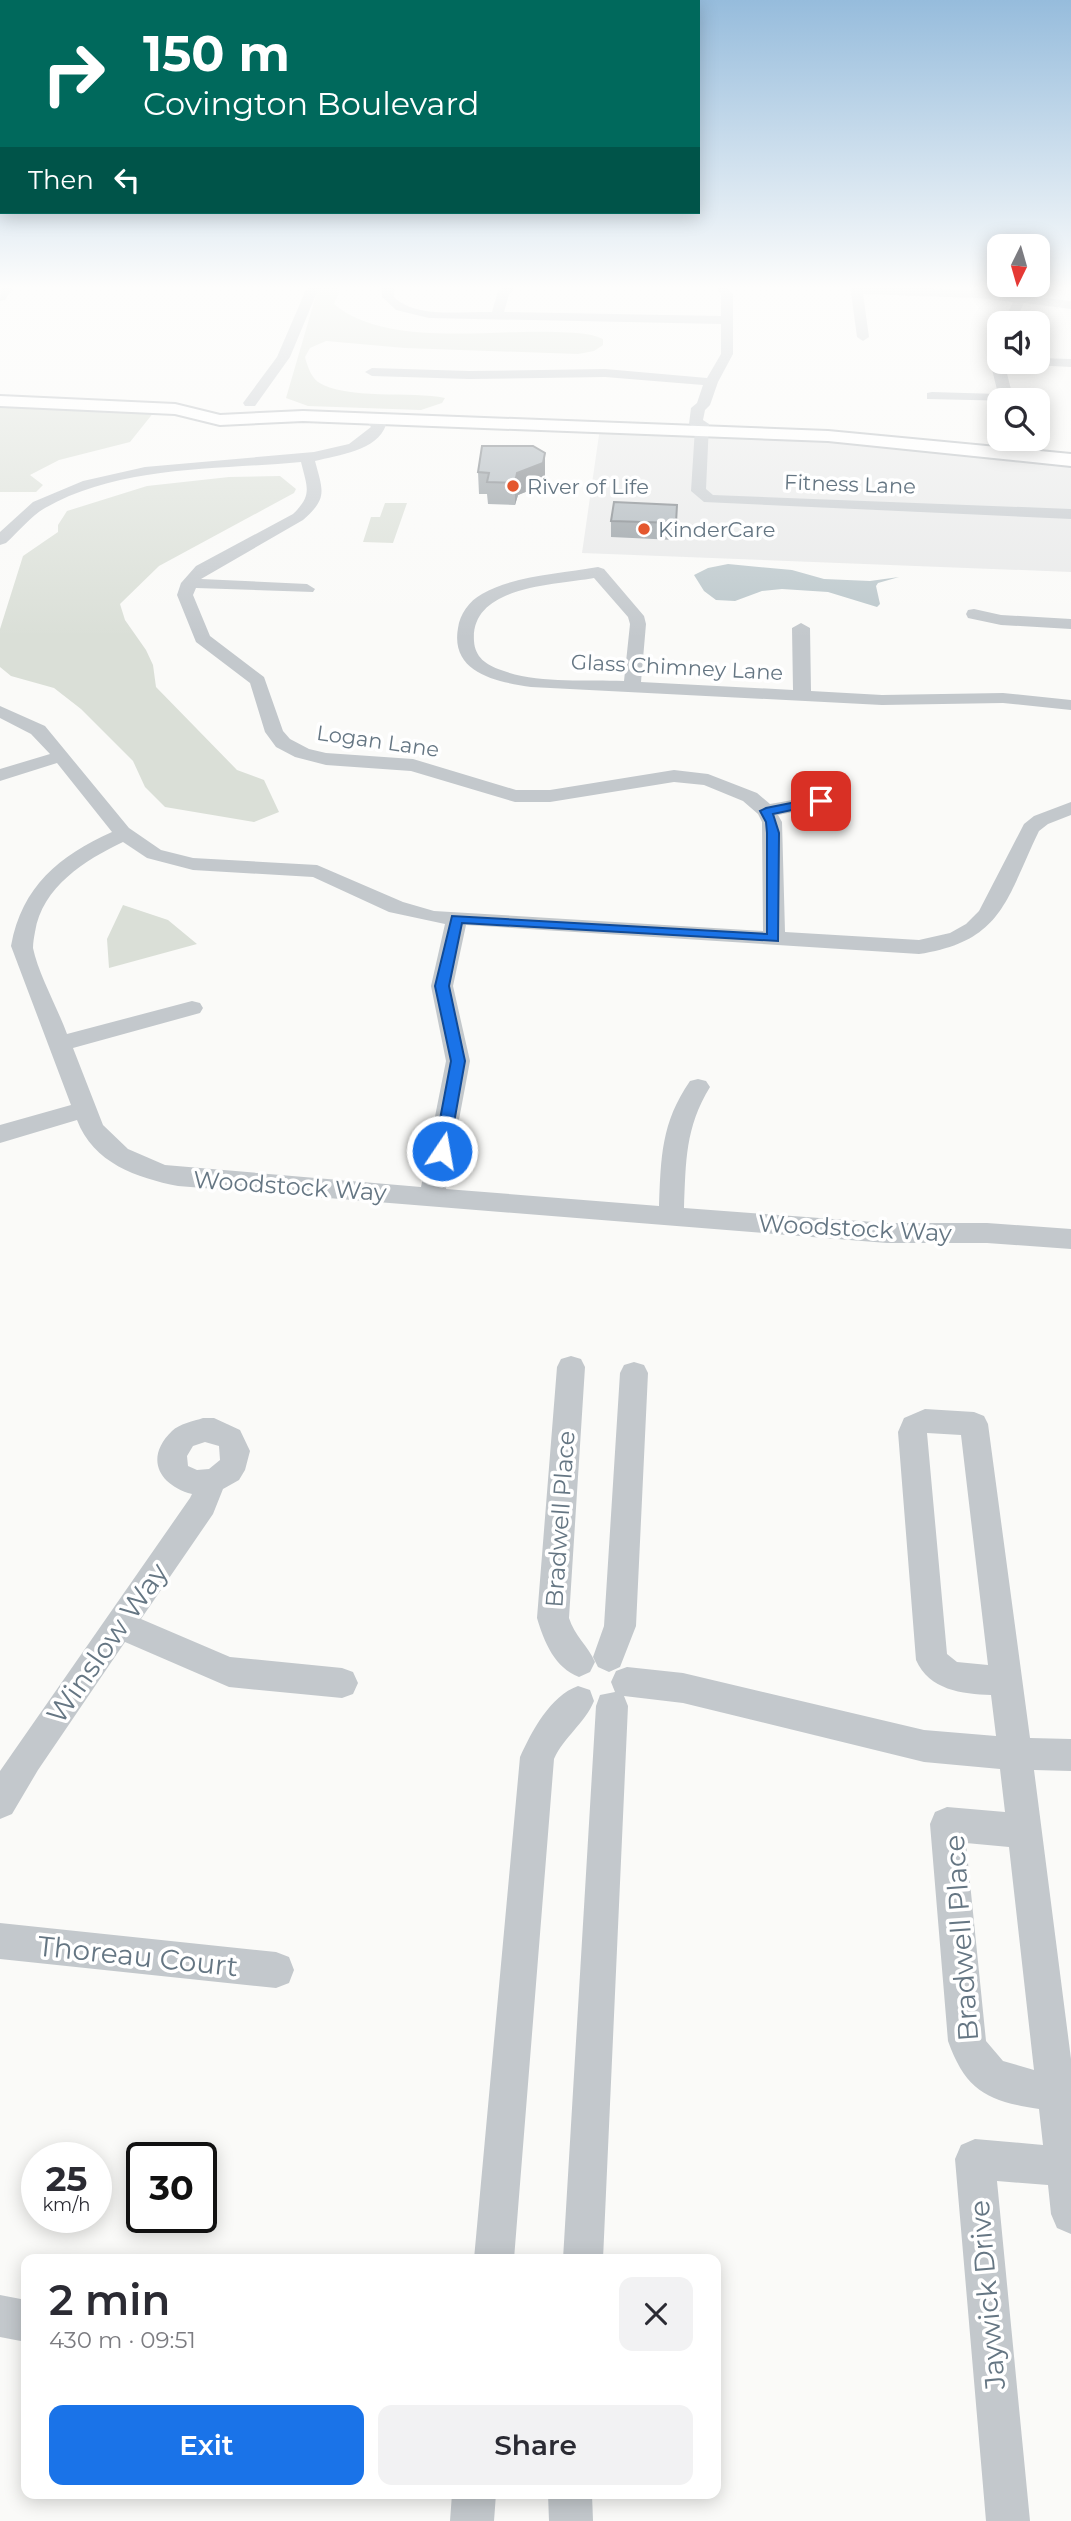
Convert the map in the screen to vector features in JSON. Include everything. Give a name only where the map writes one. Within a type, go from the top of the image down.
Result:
[{"type":"main road","points":[[36,403],[175,409],[216,420],[292,415],[383,421],[836,429],[987,441]]},
{"type":"main road","points":[[204,416],[206,408],[231,403]]},
{"type":"main road","points":[[237,419],[246,415],[240,403]]},
{"type":"main road","points":[[247,403],[281,410],[460,414],[702,426],[1071,460]]},
{"type":"main road","points":[[383,421],[386,415],[460,414]]},
{"type":"main road","points":[[1050,448],[1071,451]]},
{"type":"street","points":[[702,426],[698,408],[704,403]]},
{"type":"street","points":[[0,540],[18,517],[37,505],[92,482],[147,470],[336,452],[362,443],[376,433],[383,421]]},
{"type":"street","name":"Fitness Lane","points":[[702,426],[698,491],[713,500],[1071,514]]},
{"type":"street","points":[[189,583],[202,569],[306,511],[316,493],[307,456]]},
{"type":"street","points":[[598,572],[636,615],[638,624],[632,687]]},
{"type":"street","name":"Glass Chimney Lane","points":[[598,572],[513,589],[483,601],[470,615],[464,646],[475,665],[503,677],[531,682],[882,699],[1003,698],[1071,705]]},
{"type":"street","points":[[189,583],[307,589]]},
{"type":"street","name":"Logan Lane","points":[[189,583],[186,602],[198,632],[206,642],[258,681],[274,732],[283,743],[302,753],[326,759],[413,765],[502,794],[529,797],[655,778],[691,777],[737,790],[766,811]]},
{"type":"street","points":[[974,614],[1000,620],[1071,624]]},
{"type":"street","points":[[801,628],[802,696]]},
{"type":"street","points":[[0,711],[38,730],[125,834],[146,849],[175,861],[317,871],[396,907],[434,917],[919,947],[963,937],[988,914],[1031,828],[1041,820],[1071,808]]},
{"type":"street","points":[[0,775],[62,757]]},
{"type":"street","points":[[774,939],[773,833],[772,822],[766,811],[821,801]]},
{"type":"street","name":"Woodstock Way","points":[[125,834],[84,854],[54,877],[35,901],[23,930],[11,948],[59,1044],[83,1110],[102,1144],[120,1159],[159,1174],[432,1197],[887,1233],[987,1233],[1071,1239]]},
{"type":"street","points":[[432,1197],[458,1061],[442,986],[457,919]]},
{"type":"street","points":[[59,1044],[192,1008]]},
{"type":"street","points":[[671,1216],[677,1125],[688,1100],[698,1087]]},
{"type":"street","points":[[0,1134],[83,1110]]},
{"type":"street","name":"Bradwell Place","points":[[571,1367],[553,1618],[558,1636],[601,1682]]},
{"type":"street","points":[[583,2254],[590,2123],[601,1682],[620,1626],[634,1373]]},
{"type":"street","points":[[1006,1681],[953,1676],[938,1668],[932,1660],[912,1432],[919,1422],[974,1424],[1006,1681],[1023,1831],[1071,2214]]},
{"type":"street","name":"Winslow Way","points":[[0,1802],[26,1759],[202,1505],[211,1482]]},
{"type":"street","points":[[120,1625],[229,1672],[342,1683]]},
{"type":"street","points":[[494,2254],[537,1757],[547,1737],[601,1682],[683,1688],[924,1746],[1014,1754],[1071,1755]]},
{"type":"street","name":"Bradwell Place","points":[[1023,1831],[947,1824],[967,2040],[975,2063],[986,2073],[1017,2086],[1056,2092]]},
{"type":"street","name":"Thoreau Court","points":[[0,1941],[276,1970]]},
{"type":"street","name":"Jaywick Drive","points":[[1008,2521],[975,2159],[1065,2167]]},
{"type":"street","points":[[0,2316],[21,2320]]},
{"type":"street","points":[[472,2521],[474,2499]]},
{"type":"street","points":[[570,2499],[570,2521]]},
{"type":"shaded area","points":[[299,403],[442,403],[421,410],[308,406]]},
{"type":"shaded area","points":[[0,406],[154,412],[130,442],[59,460],[30,475],[43,485],[36,492],[0,492]]},
{"type":"shaded area","points":[[600,428],[855,439],[1071,463],[1071,572],[582,553]]},
{"type":"shaded area","points":[[280,476],[296,489],[294,493],[159,566],[120,604],[125,620],[153,665],[156,687],[237,770],[264,780],[279,812],[254,822],[165,807],[145,787],[133,761],[81,709],[54,688],[11,676],[0,667],[0,629],[23,556],[58,532],[58,525],[67,511],[147,486],[229,477]]},
{"type":"shaded area","points":[[385,503],[407,503],[393,543],[363,542],[371,517],[380,517]]},
{"type":"shaded area","points":[[728,564],[792,570],[824,579],[870,581],[899,577],[878,583],[876,586],[880,604],[877,607],[828,592],[782,589],[762,591],[735,601],[716,600],[704,591],[694,575],[708,568]]},
{"type":"shaded area","points":[[123,905],[168,920],[197,944],[109,968],[107,939]]},
{"type":"building","points":[[482,446],[533,446],[545,453],[543,463],[517,473],[515,483],[487,482],[489,473],[478,472]]},
{"type":"building","points":[[614,502],[677,505],[676,523],[611,521]]},
{"type":"place","name":"River of Life","points":[[513,486]]},
{"type":"place","name":"KinderCare","points":[[644,529]]},
{"type":"route","points":[[442,1151],[458,1061],[442,986],[457,919],[774,939],[773,833],[772,822],[766,811],[821,801]]}]
